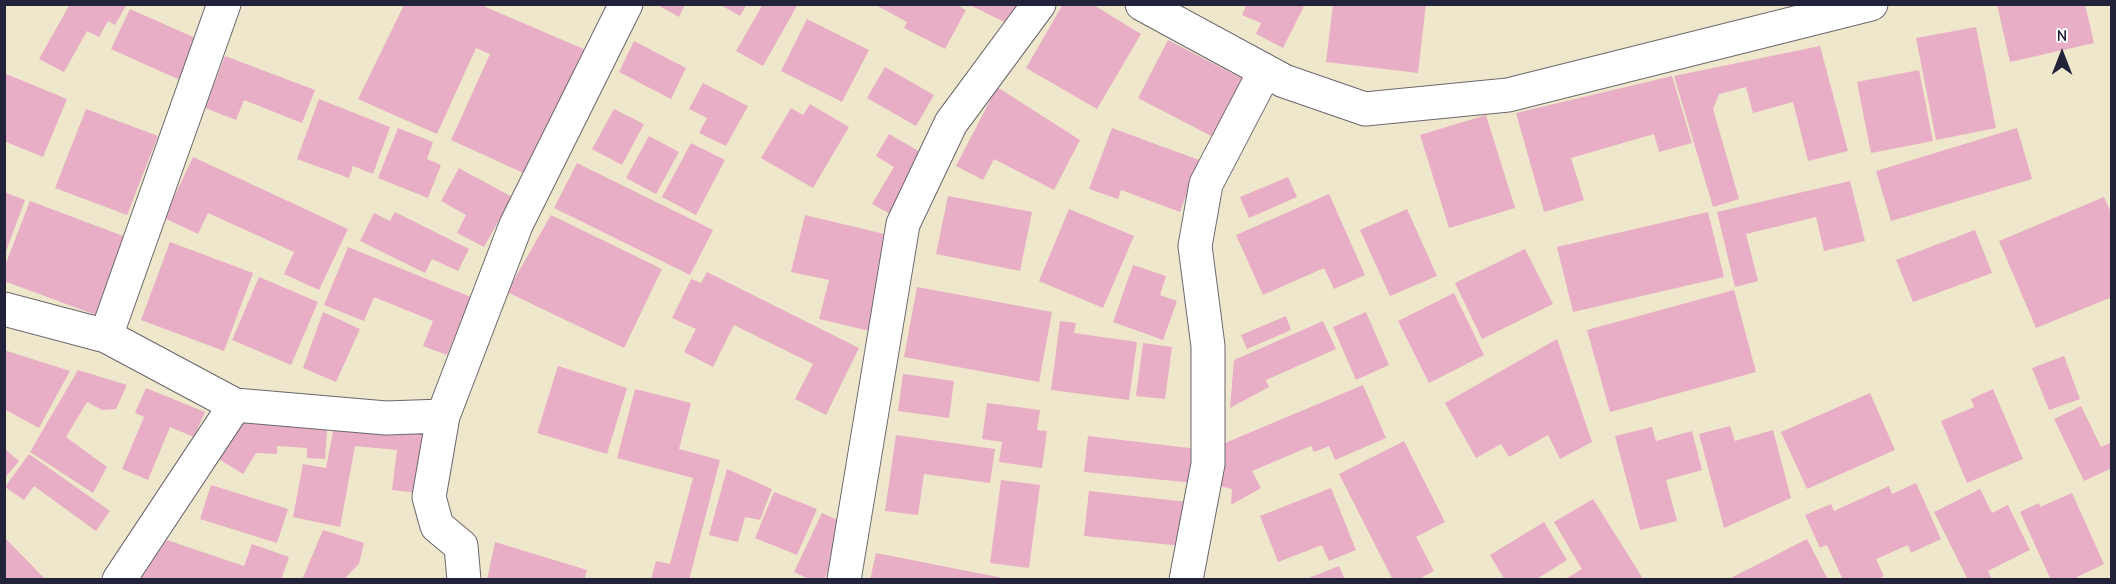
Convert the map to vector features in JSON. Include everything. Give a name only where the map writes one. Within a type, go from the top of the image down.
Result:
[{"type":"street","points":[[106,336],[224,4]]},
{"type":"street","points":[[464,579],[460,546],[437,526],[429,497],[443,416],[516,225],[626,4]]},
{"type":"street","points":[[844,579],[903,224],[951,123],[1040,4]]},
{"type":"street","points":[[1142,4],[1284,81],[1365,109],[1508,95],[1871,4]]},
{"type":"street","points":[[1186,579],[1208,464],[1208,346],[1195,246],[1206,184],[1265,71]]},
{"type":"street","points":[[4,309],[106,336],[235,405],[386,418],[443,416]]},
{"type":"street","points":[[120,579],[235,405]]},
{"type":"building","points":[[70,4],[127,4],[115,25],[108,21],[99,37],[87,31],[64,72],[39,59]]},
{"type":"building","points":[[656,4],[685,4],[679,17]]},
{"type":"building","points":[[719,4],[747,4],[740,16]]},
{"type":"building","points":[[763,4],[798,4],[763,66],[736,51]]},
{"type":"building","points":[[874,4],[955,4],[966,10],[945,49],[904,28],[907,22]]},
{"type":"building","points":[[968,4],[1028,4],[1016,28]]},
{"type":"building","points":[[1063,4],[1092,4],[1141,34],[1097,109],[1026,68]]},
{"type":"building","points":[[1247,4],[1305,4],[1283,48],[1256,34],[1261,23],[1242,15]]},
{"type":"building","points":[[1333,4],[1426,4],[1418,73],[1326,62]]},
{"type":"building","points":[[1997,4],[2085,4],[2094,43],[2010,62]]},
{"type":"building","points":[[404,5],[481,5],[586,50],[530,176],[451,140],[490,54],[476,48],[437,134],[358,99]]},
{"type":"building","points":[[130,9],[200,40],[182,81],[111,49]]},
{"type":"building","points":[[807,19],[869,50],[842,102],[781,71]]},
{"type":"building","points":[[1976,27],[1996,128],[1936,140],[1916,38]]},
{"type":"building","points":[[1168,40],[1245,80],[1215,138],[1138,98]]},
{"type":"building","points":[[634,41],[686,68],[671,99],[619,72]]},
{"type":"building","points":[[1820,46],[1848,151],[1808,161],[1793,102],[1753,113],[1746,87],[1719,94],[1713,109],[1739,199],[1713,207],[1674,76]]},
{"type":"building","points":[[225,56],[315,90],[302,123],[244,100],[236,120],[205,108]]},
{"type":"building","points":[[885,67],[934,95],[916,126],[867,98]]},
{"type":"building","points":[[1919,70],[1933,141],[1871,153],[1857,82]]},
{"type":"building","points":[[6,74],[67,99],[43,157],[4,141]]},
{"type":"building","points":[[1672,76],[1692,143],[1659,152],[1654,134],[1571,158],[1584,200],[1544,212],[1516,113]]},
{"type":"building","points":[[703,83],[748,106],[726,146],[699,133],[707,118],[689,109]]},
{"type":"building","points":[[997,87],[1080,140],[1054,190],[994,159],[983,180],[956,166]]},
{"type":"building","points":[[319,99],[390,127],[373,174],[353,166],[349,178],[297,159]]},
{"type":"building","points":[[810,104],[849,127],[813,188],[761,158],[791,108],[803,115]]},
{"type":"building","points":[[86,109],[158,136],[127,215],[55,188]]},
{"type":"building","points":[[614,109],[644,124],[622,165],[592,149]]},
{"type":"building","points":[[1486,115],[1515,208],[1449,228],[1420,135]]},
{"type":"building","points":[[398,128],[433,142],[427,159],[441,165],[428,198],[378,178]]},
{"type":"building","points":[[1112,128],[1199,160],[1180,212],[1121,190],[1118,199],[1089,189]]},
{"type":"building","points":[[2017,128],[2032,179],[1891,221],[1876,171]]},
{"type":"building","points":[[889,134],[929,157],[894,216],[872,204],[894,167],[876,156]]},
{"type":"building","points":[[649,136],[679,152],[656,194],[626,178]]},
{"type":"building","points":[[691,143],[725,160],[696,215],[662,197]]},
{"type":"building","points":[[193,157],[348,229],[319,290],[284,274],[294,252],[208,213],[198,234],[164,218]]},
{"type":"building","points":[[577,163],[713,230],[690,275],[554,208]]},
{"type":"building","points":[[459,168],[512,197],[484,247],[457,233],[466,215],[441,201]]},
{"type":"building","points":[[1288,177],[1297,197],[1249,218],[1240,197]]},
{"type":"building","points":[[1850,181],[1865,241],[1824,251],[1816,217],[1746,234],[1758,281],[1735,287],[1717,212]]},
{"type":"building","points":[[4,192],[25,200],[5,254],[4,254]]},
{"type":"building","points":[[1329,194],[1365,275],[1334,289],[1324,268],[1263,295],[1236,235]]},
{"type":"building","points":[[948,196],[1032,212],[1020,271],[936,254]]},
{"type":"building","points":[[2104,197],[2112,215],[2112,297],[2036,328],[1999,241]]},
{"type":"building","points":[[30,201],[126,237],[96,315],[4,281],[4,268]]},
{"type":"building","points":[[1069,209],[1134,236],[1103,308],[1039,281]]},
{"type":"building","points":[[1407,209],[1437,276],[1390,296],[1360,230]]},
{"type":"building","points":[[395,212],[469,249],[458,271],[432,259],[425,273],[360,241],[374,213],[390,221]]},
{"type":"building","points":[[1708,212],[1724,277],[1573,312],[1557,247]]},
{"type":"building","points":[[551,215],[662,269],[624,348],[507,292]]},
{"type":"building","points":[[805,215],[897,237],[874,332],[819,319],[829,280],[791,272]]},
{"type":"building","points":[[1975,230],[1992,273],[1913,302],[1896,260]]},
{"type":"building","points":[[170,242],[253,273],[224,351],[141,320]]},
{"type":"building","points":[[348,247],[471,297],[447,355],[423,346],[433,321],[374,297],[364,321],[324,305]]},
{"type":"building","points":[[1525,249],[1553,304],[1482,339],[1455,283]]},
{"type":"building","points":[[1133,265],[1166,276],[1160,295],[1177,301],[1163,340],[1113,322]]},
{"type":"building","points":[[707,272],[859,348],[826,415],[795,399],[813,364],[734,325],[713,367],[684,352],[696,329],[672,318],[691,279],[701,283]]},
{"type":"building","points":[[259,277],[318,302],[291,365],[232,340]]},
{"type":"building","points":[[917,287],[1052,312],[1039,382],[904,357]]},
{"type":"building","points":[[1734,290],[1756,372],[1610,412],[1587,330]]},
{"type":"building","points":[[1454,293],[1484,355],[1429,383],[1398,321]]},
{"type":"building","points":[[323,312],[360,329],[336,382],[303,368]]},
{"type":"building","points":[[1366,312],[1389,365],[1356,380],[1333,327]]},
{"type":"building","points":[[1286,316],[1291,330],[1247,349],[1241,335]]},
{"type":"building","points":[[1060,321],[1076,323],[1074,333],[1137,342],[1129,400],[1051,390]]},
{"type":"building","points":[[1323,321],[1336,349],[1266,380],[1269,387],[1230,408],[1234,360]]},
{"type":"building","points":[[1557,339],[1592,442],[1560,459],[1548,435],[1509,457],[1501,444],[1476,458],[1445,403]]},
{"type":"building","points":[[1143,343],[1172,347],[1165,399],[1136,396]]},
{"type":"building","points":[[4,350],[70,371],[39,428],[4,409]]},
{"type":"building","points":[[2064,356],[2080,399],[2049,410],[2032,368]]},
{"type":"building","points":[[558,366],[627,388],[607,454],[537,433]]},
{"type":"building","points":[[78,370],[127,385],[116,409],[102,410],[87,402],[66,437],[107,467],[93,493],[30,452]]},
{"type":"building","points":[[903,374],[954,381],[949,418],[898,411]]},
{"type":"building","points":[[1363,385],[1386,438],[1335,460],[1329,446],[1314,452],[1311,446],[1252,471],[1261,488],[1231,505],[1232,489],[1220,486],[1225,443]]},
{"type":"building","points":[[146,388],[205,412],[194,437],[170,427],[148,480],[122,469],[144,417],[135,413]]},
{"type":"building","points":[[635,389],[691,403],[679,449],[720,460],[689,580],[651,579],[656,561],[670,564],[693,478],[617,458]]},
{"type":"building","points":[[1993,389],[2023,459],[1967,483],[1941,421],[1974,407],[1971,399]]},
{"type":"building","points":[[1870,393],[1895,450],[1807,489],[1781,432]]},
{"type":"building","points":[[987,403],[1040,410],[1037,430],[1047,431],[1042,468],[999,462],[1002,442],[982,439]]},
{"type":"building","points":[[2081,406],[2101,447],[2112,442],[2112,468],[2084,481],[2054,419]]},
{"type":"building","points":[[244,413],[328,417],[325,459],[307,458],[307,448],[277,446],[277,454],[256,453],[243,474],[217,458]]},
{"type":"building","points":[[335,421],[427,432],[419,493],[392,490],[397,450],[355,446],[340,527],[293,517],[303,464],[326,468]]},
{"type":"building","points":[[1730,426],[1735,441],[1773,430],[1791,498],[1724,528],[1699,434]]},
{"type":"building","points":[[1652,427],[1656,441],[1692,431],[1702,470],[1666,480],[1677,521],[1640,530],[1615,436]]},
{"type":"building","points":[[896,435],[995,449],[990,483],[924,474],[918,515],[885,511]]},
{"type":"building","points":[[1088,436],[1198,449],[1194,483],[1084,472]]},
{"type":"building","points":[[1404,441],[1445,522],[1416,537],[1434,571],[1417,580],[1393,580],[1339,474]]},
{"type":"building","points":[[4,448],[19,461],[4,479]]},
{"type":"building","points":[[29,454],[110,511],[96,531],[34,486],[24,500],[5,487]]},
{"type":"building","points":[[727,469],[772,489],[760,520],[745,517],[738,542],[709,535]]},
{"type":"building","points":[[1001,480],[1040,485],[1029,568],[990,563]]},
{"type":"building","points":[[1916,483],[1941,539],[1911,553],[1908,545],[1876,559],[1884,576],[1876,580],[1843,580],[1827,545],[1820,548],[1805,515],[1831,504],[1834,511],[1889,486],[1892,494]]},
{"type":"building","points":[[211,485],[288,509],[277,543],[200,519]]},
{"type":"building","points":[[1331,488],[1356,550],[1329,561],[1322,545],[1278,562],[1260,516]]},
{"type":"building","points":[[1980,489],[1992,513],[2008,505],[2030,550],[1988,571],[1992,580],[1968,580],[1934,512]]},
{"type":"building","points":[[1089,491],[1187,502],[1182,546],[1084,536]]},
{"type":"building","points":[[774,492],[817,509],[797,555],[755,538]]},
{"type":"building","points":[[2072,493],[2104,564],[2071,580],[2051,580],[2020,512],[2039,503],[2040,507]]},
{"type":"building","points":[[1593,499],[1642,577],[1638,580],[1564,580],[1582,569],[1554,522]]},
{"type":"building","points":[[822,513],[849,525],[824,580],[811,580],[794,572]]},
{"type":"building","points":[[1544,522],[1567,560],[1535,580],[1505,580],[1490,555]]},
{"type":"building","points":[[323,530],[364,543],[359,564],[343,580],[302,580]]},
{"type":"building","points":[[4,537],[46,580],[4,580]]},
{"type":"building","points":[[1807,539],[1828,580],[1727,580]]},
{"type":"building","points":[[167,540],[244,566],[252,544],[289,557],[281,580],[138,580]]},
{"type":"building","points":[[495,542],[587,570],[584,580],[487,580]]},
{"type":"building","points":[[876,553],[1003,578],[1002,580],[870,580]]},
{"type":"building","points":[[1339,566],[1345,580],[1306,580],[1306,579]]}]
